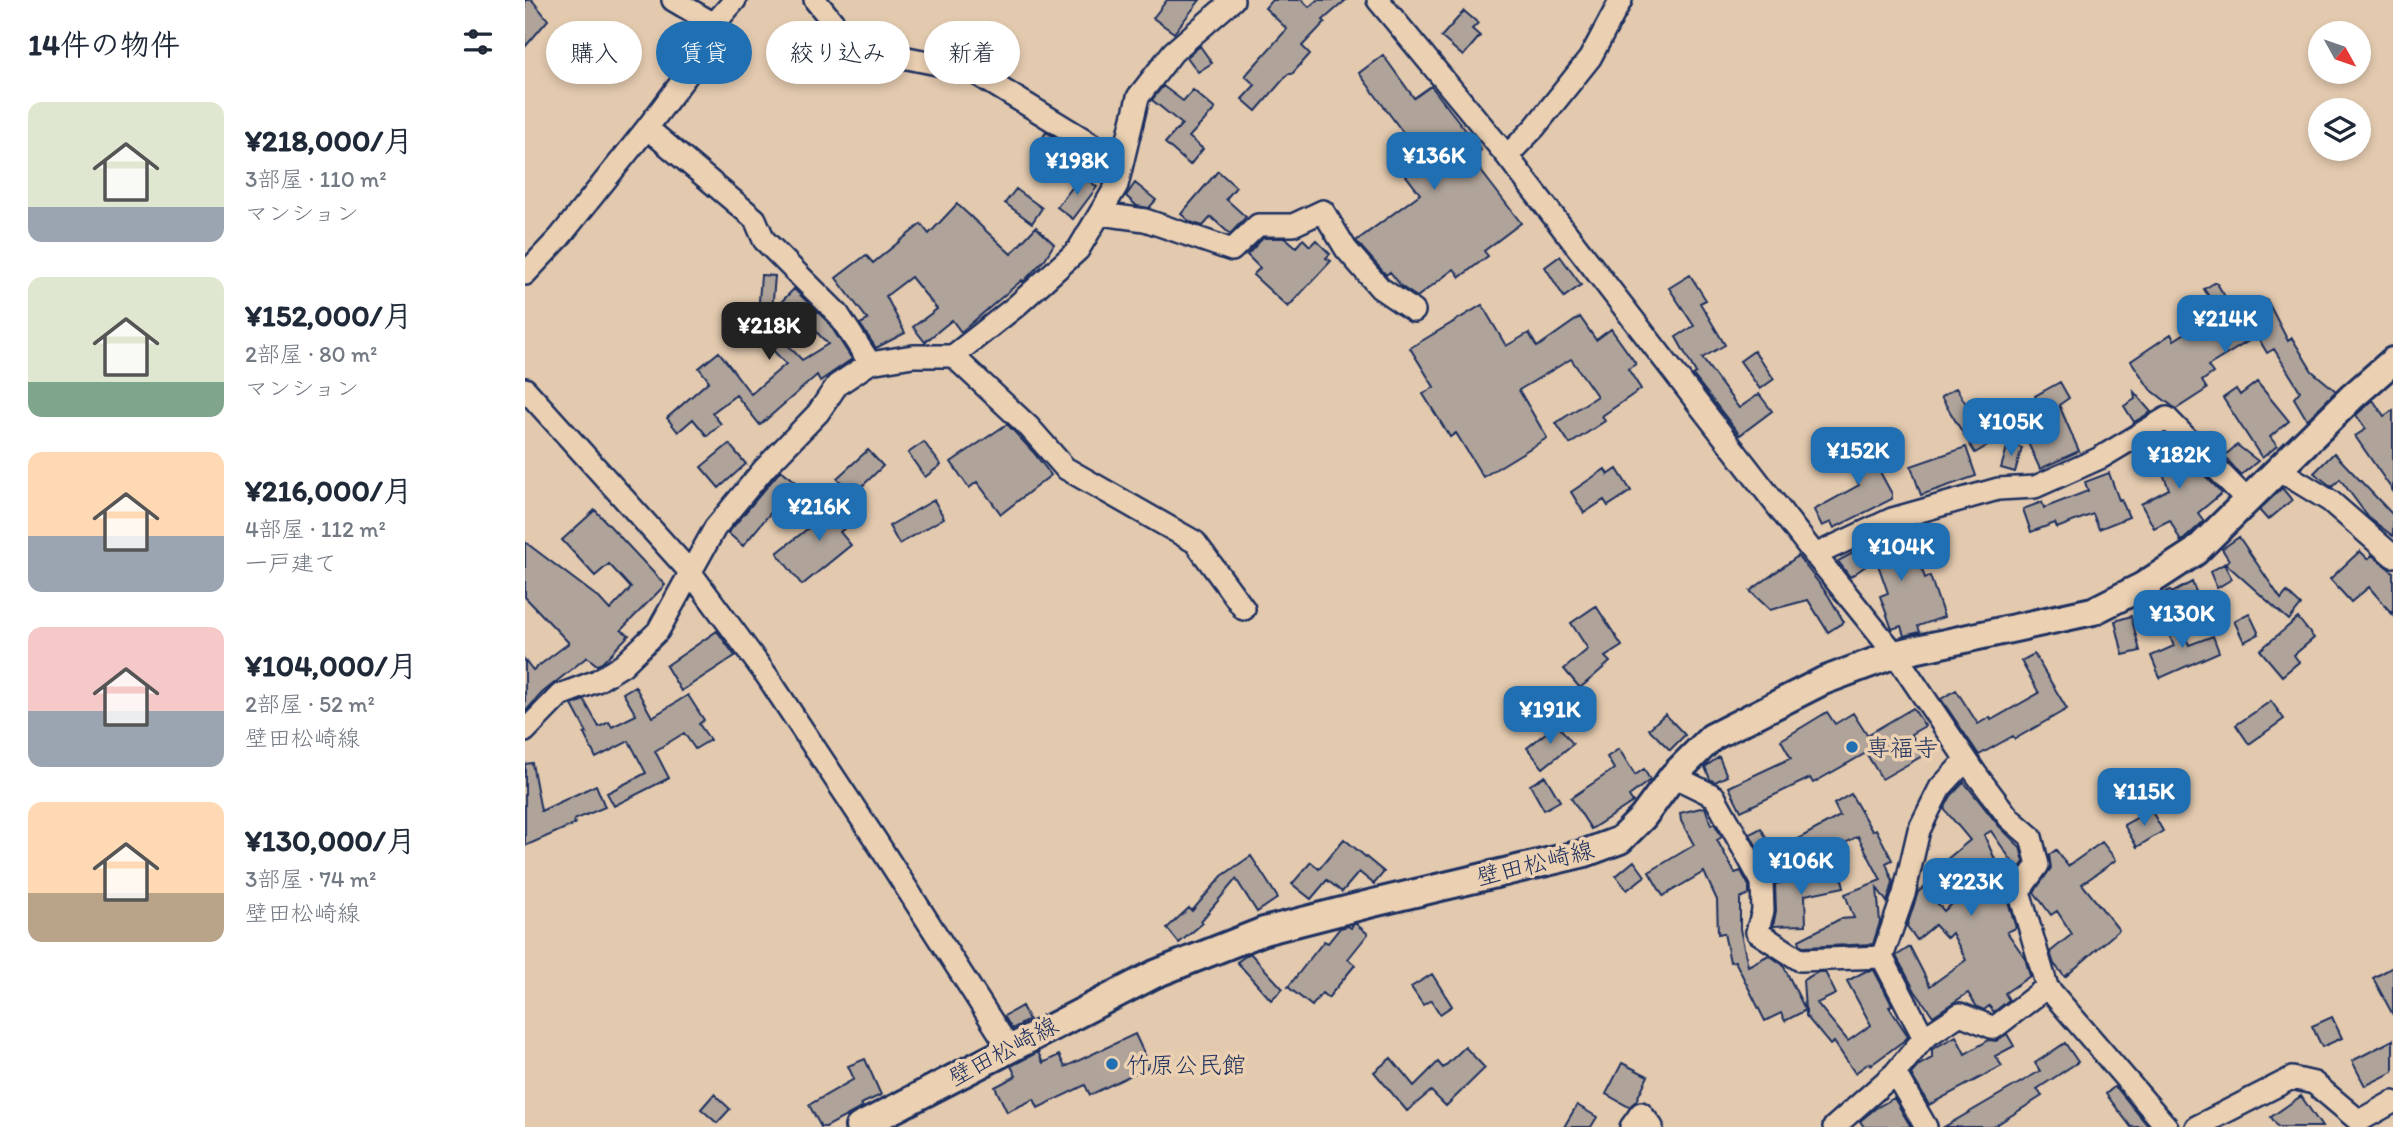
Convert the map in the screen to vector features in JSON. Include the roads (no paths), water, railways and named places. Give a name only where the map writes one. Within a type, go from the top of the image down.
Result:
[{"type":"main road","name":"壁田松崎線","points":[[859,1127],[1155,974],[1264,931],[1585,853],[1620,840],[1643,817],[1673,776],[1712,737],[1823,681],[1895,654],[2093,611],[2143,586],[2195,552],[2352,397],[2393,361]]},
{"type":"street","points":[[673,0],[709,21]]},
{"type":"street","points":[[717,21],[735,0]]},
{"type":"street","points":[[815,0],[853,47],[972,71],[1121,162]]},
{"type":"street","points":[[525,731],[560,695],[597,681],[623,664],[658,631],[715,528],[764,469],[818,413],[837,385],[870,363],[913,356],[953,356],[1015,307],[1078,250],[1117,185],[1138,97],[1173,52],[1233,0]]},
{"type":"street","points":[[1378,0],[1507,156],[1815,555],[1895,654],[1966,760],[2009,818],[2031,837],[2038,865],[2019,891],[2047,987],[2167,1127]]},
{"type":"street","points":[[1507,156],[1535,127],[1590,58],[1621,0]]},
{"type":"street","points":[[525,274],[559,238],[680,84]]},
{"type":"street","points":[[647,128],[755,219],[764,240],[838,314],[870,363]]},
{"type":"street","points":[[1101,214],[1145,220],[1232,250],[1258,225],[1293,225],[1323,211],[1346,249],[1380,288],[1414,311]]},
{"type":"street","points":[[953,356],[1029,427],[1066,468],[1195,542],[1244,609]]},
{"type":"street","points":[[525,389],[691,572],[781,696],[1009,1048]]},
{"type":"street","points":[[1815,555],[1892,519],[1998,489],[2035,487],[2100,458],[2167,418],[2247,500]]},
{"type":"street","points":[[2279,470],[2330,501],[2393,556]]},
{"type":"street","points":[[1924,1038],[1882,957],[1904,894],[1919,831],[1940,788],[1966,760]]},
{"type":"street","points":[[1673,776],[1714,796],[1762,882],[1763,912],[1757,932],[1800,960],[1882,957]]},
{"type":"street","points":[[1834,1127],[1895,1073],[1924,1038],[1960,1014],[1994,1028],[2047,987]]},
{"type":"street","points":[[1895,1073],[1926,1127]]},
{"type":"street","points":[[2196,1127],[2292,1078],[2314,1083],[2359,1124],[2393,1102]]},
{"type":"street","points":[[1631,1127],[1641,1113],[1652,1127]]},
{"type":"place","name":"専福寺","points":[[1852,747]]},
{"type":"place","name":"竹原公民館","points":[[1112,1064]]}]
